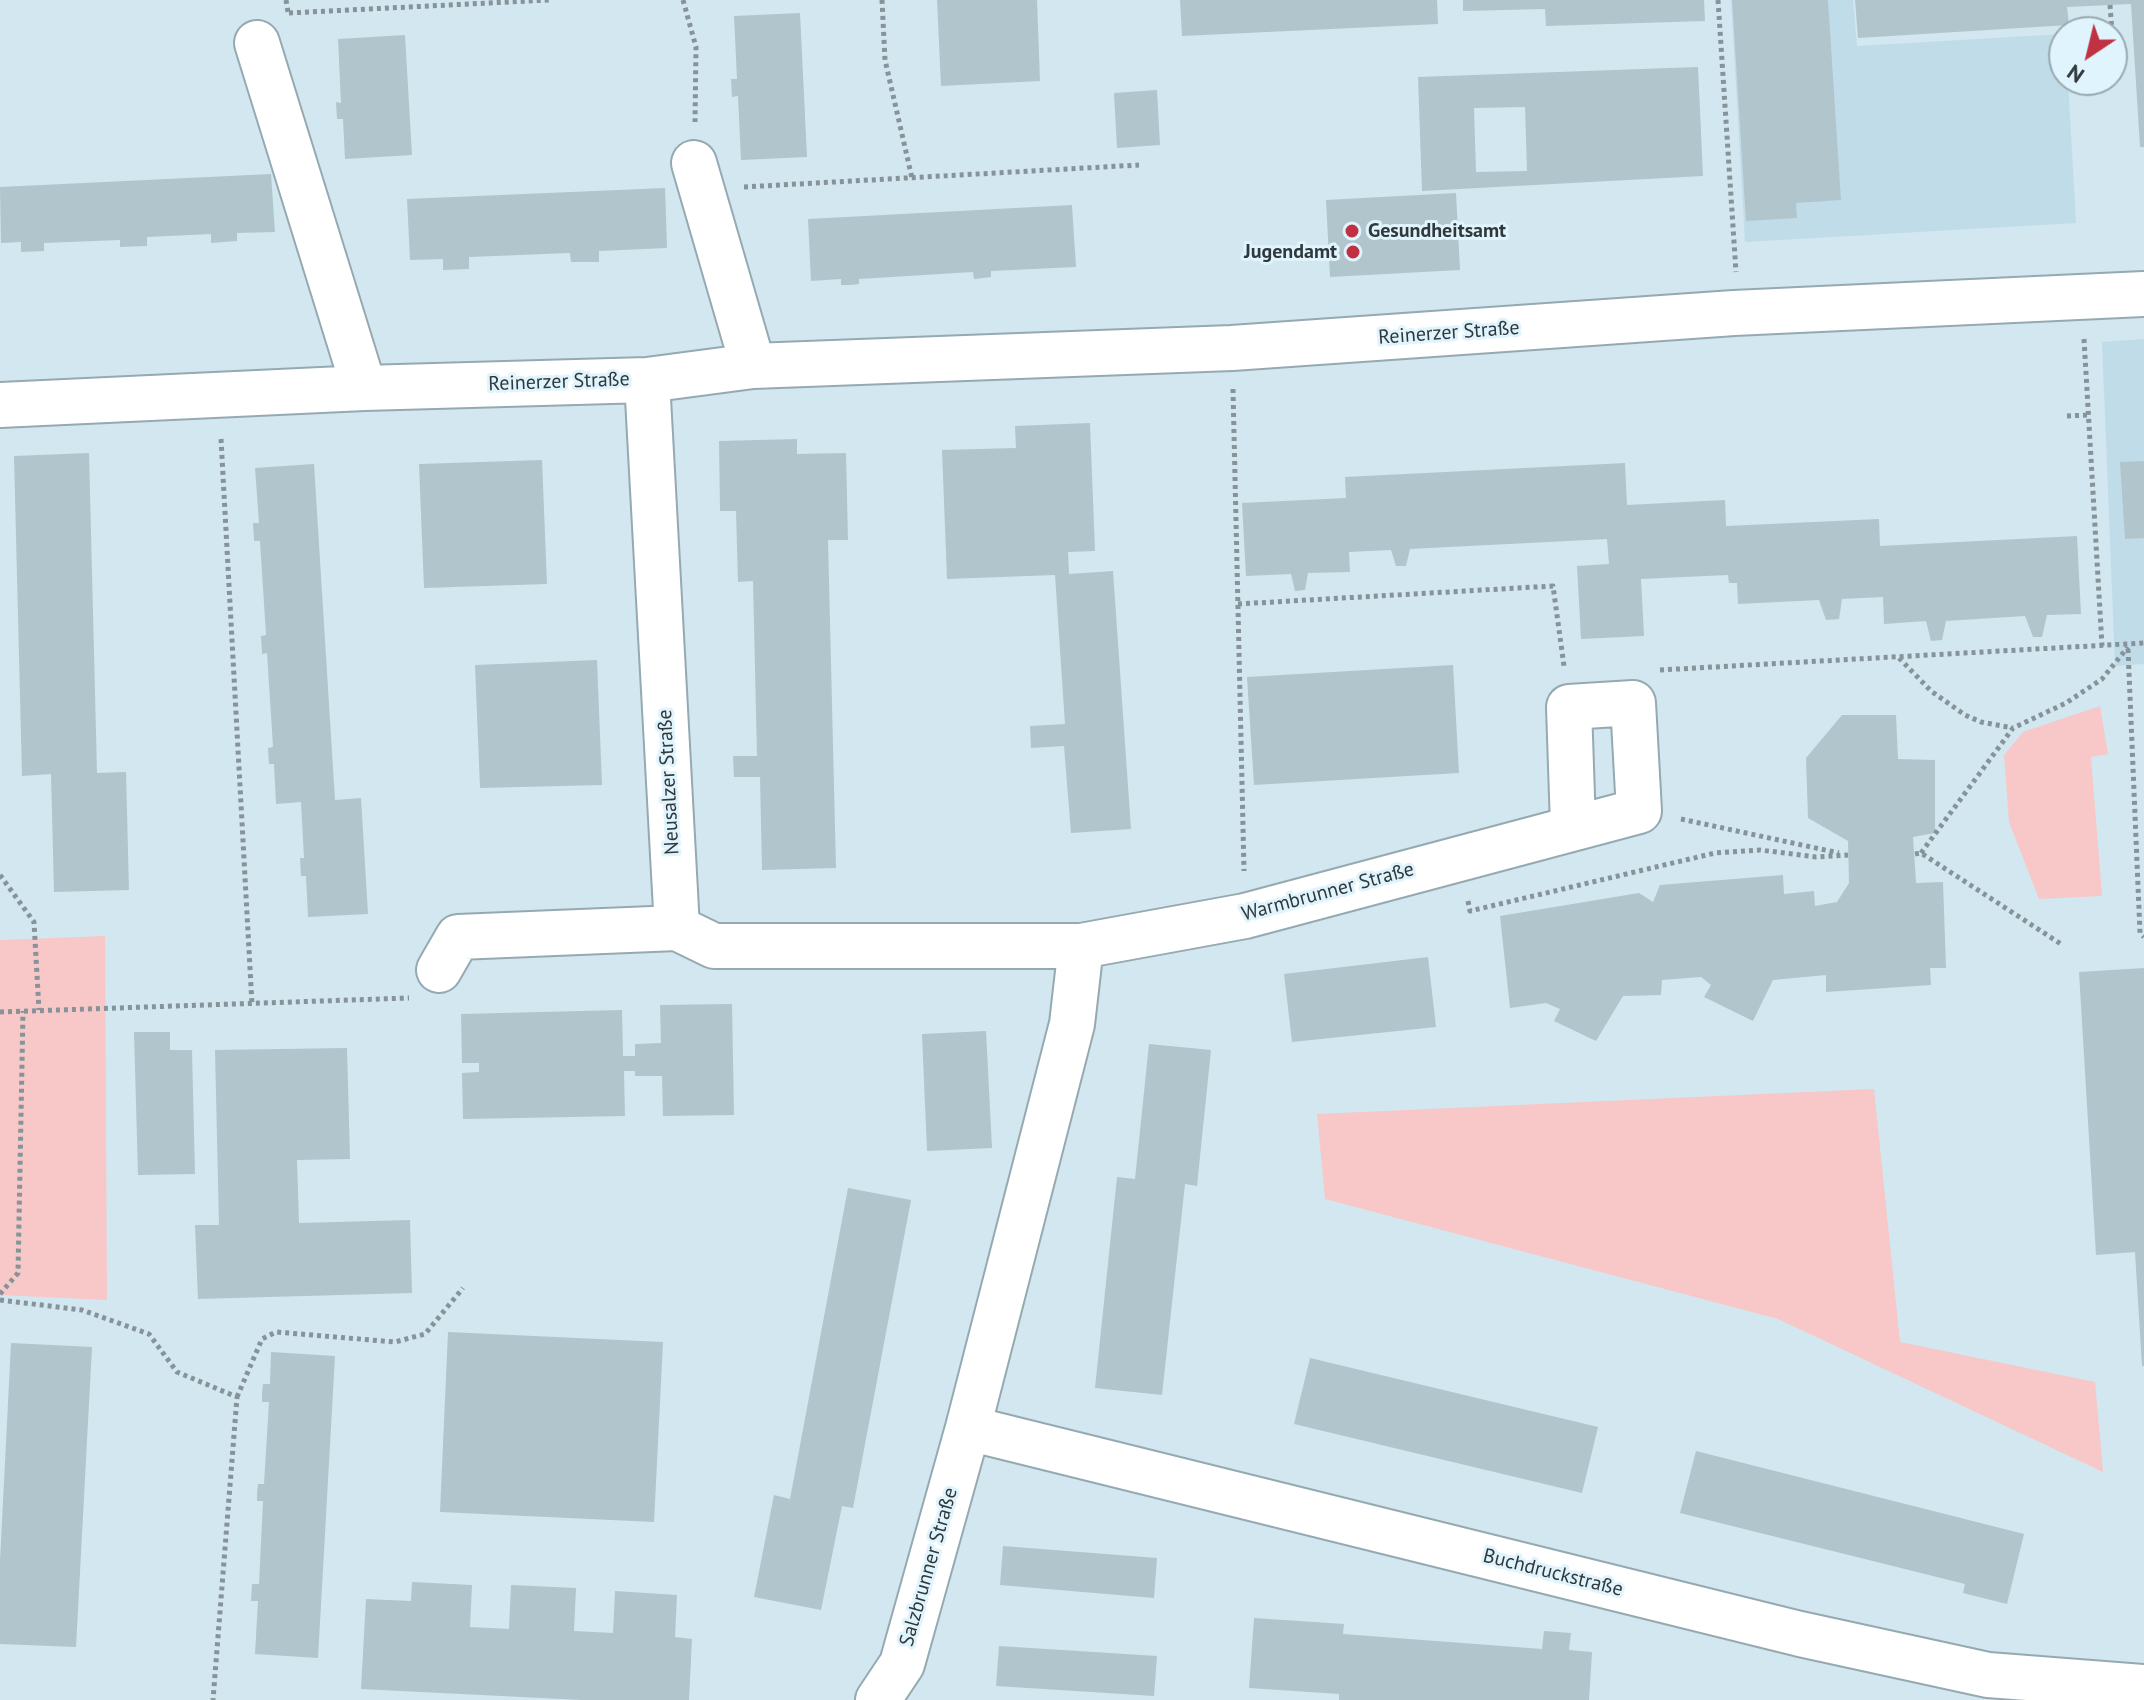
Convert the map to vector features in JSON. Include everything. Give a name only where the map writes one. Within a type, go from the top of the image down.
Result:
[{"type":"street","points":[[257,43],[364,388]]},
{"type":"street","points":[[697,176],[753,366]]},
{"type":"street","name":"Reinerzer Straße","points":[[0,405],[364,388],[647,380],[753,366],[1232,348],[1739,313],[2144,294]]},
{"type":"street","name":"Neusalzer Straße","points":[[647,380],[677,928]]},
{"type":"street","points":[[1573,826],[1569,707],[1633,703],[1639,811]]},
{"type":"street","name":"Warmbrunner Straße","points":[[677,928],[714,946],[1081,946],[1245,916],[1573,826],[1639,811]]},
{"type":"street","points":[[439,970],[458,937],[677,928]]},
{"type":"street","points":[[968,1428],[1072,1024],[1081,946]]},
{"type":"street","name":"Buchdruckstraße","points":[[968,1428],[1858,1647],[1988,1675],[2144,1687]]},
{"type":"street","name":"Salzbrunner Straße","points":[[878,1700],[902,1664],[968,1428]]},
{"type":"path","points":[[289,13],[549,0]]},
{"type":"path","points":[[683,0],[696,47],[697,176],[912,178],[1139,165]]},
{"type":"path","points":[[882,0],[885,60],[912,178]]},
{"type":"path","points":[[1718,0],[1739,313]]},
{"type":"path","points":[[2110,5],[2111,16]]},
{"type":"path","points":[[2086,295],[2084,341],[2102,646]]},
{"type":"path","points":[[1232,348],[1245,916]]},
{"type":"path","points":[[218,395],[252,1005]]},
{"type":"path","points":[[2067,416],[2088,415]]},
{"type":"path","points":[[1238,604],[1553,586],[1569,707]]},
{"type":"path","points":[[1633,703],[1634,672],[2144,643]]},
{"type":"path","points":[[2061,944],[1918,854],[2013,728],[2066,703],[2102,679],[2128,645]]},
{"type":"path","points":[[2128,645],[2140,933],[2144,937]]},
{"type":"path","points":[[1899,658],[1931,691],[1965,715],[1981,722],[2013,728]]},
{"type":"path","points":[[1457,857],[1470,911],[1715,853],[1760,850],[1816,857],[1848,855],[1639,811]]},
{"type":"path","points":[[0,875],[34,922],[39,1010]]},
{"type":"path","points":[[0,1012],[407,1000],[439,970]]},
{"type":"path","points":[[23,1011],[18,1273],[0,1297],[82,1310],[149,1334],[177,1372],[237,1397]]},
{"type":"path","points":[[213,1700],[237,1397],[262,1339],[276,1332],[395,1342],[425,1334],[463,1288]]},
{"type":"shaded area","points":[[1731,0],[1853,0],[1857,46],[2048,35],[2048,96],[2069,96],[2076,223],[1745,242]]},
{"type":"shaded area","points":[[2144,339],[2144,664],[2115,666],[2102,342]]},
{"type":"shaded area","points":[[2100,706],[2108,754],[2091,757],[2102,896],[2039,899],[2009,822],[2004,755],[2023,732]]},
{"type":"shaded area","points":[[105,936],[107,1300],[0,1295],[0,940]]},
{"type":"shaded area","points":[[1874,1089],[1900,1342],[2095,1382],[2103,1472],[1778,1319],[1325,1199],[1317,1114]]},
{"type":"building","points":[[937,0],[1037,0],[1040,81],[941,86]]},
{"type":"building","points":[[1180,0],[1437,0],[1438,24],[1182,36]]},
{"type":"building","points":[[1463,0],[1704,0],[1705,21],[1546,26],[1545,9],[1463,11]]},
{"type":"building","points":[[1732,0],[1828,0],[1841,200],[1796,203],[1797,218],[1746,221]]},
{"type":"building","points":[[1855,0],[2144,0],[2144,147],[2140,147],[2131,4],[2067,7],[2068,16],[2048,16],[2048,26],[1858,38]]},
{"type":"building","points":[[800,13],[807,157],[741,160],[738,96],[732,97],[731,79],[737,79],[734,16]]},
{"type":"building","points":[[405,35],[412,155],[345,159],[343,119],[337,119],[336,102],[341,103],[338,39]]},
{"type":"building","points":[[1698,67],[1703,176],[1422,191],[1418,77]],"holes":[[[1525,107],[1527,171],[1476,172],[1474,108]]]},
{"type":"building","points":[[1157,90],[1160,145],[1117,148],[1114,93]]},
{"type":"building","points":[[271,174],[275,232],[237,233],[237,241],[211,243],[211,234],[147,237],[147,246],[120,247],[120,240],[44,243],[44,251],[21,252],[21,242],[1,243],[0,187]]},
{"type":"building","points":[[665,188],[667,248],[599,251],[599,262],[571,262],[570,253],[469,257],[469,269],[443,270],[443,259],[410,260],[407,199]]},
{"type":"building","points":[[1456,193],[1460,270],[1330,277],[1326,200]]},
{"type":"building","points":[[1072,205],[1076,267],[991,271],[991,277],[974,279],[973,272],[859,279],[859,284],[851,285],[841,285],[841,279],[811,281],[808,219]]},
{"type":"building","points":[[1090,423],[1095,551],[1068,552],[1069,574],[1113,571],[1131,829],[1071,833],[1064,746],[1031,748],[1030,726],[1065,724],[1055,575],[947,579],[942,450],[1016,448],[1015,426]]},
{"type":"building","points":[[797,439],[797,454],[846,453],[848,540],[828,540],[836,868],[762,870],[760,777],[734,777],[733,756],[757,756],[753,581],[738,582],[736,511],[720,511],[719,441]]},
{"type":"building","points":[[89,453],[97,773],[126,772],[129,890],[54,892],[51,774],[22,776],[14,456]]},
{"type":"building","points":[[542,460],[547,584],[424,588],[419,464]]},
{"type":"building","points":[[2144,461],[2144,538],[2125,539],[2120,462]]},
{"type":"building","points":[[1625,463],[1627,505],[1725,500],[1726,526],[1879,519],[1880,546],[2077,536],[2081,614],[2047,615],[2042,637],[2033,637],[2025,616],[1946,621],[1942,640],[1931,641],[1926,621],[1884,624],[1883,597],[1842,599],[1839,619],[1826,620],[1819,600],[1738,604],[1737,583],[1729,583],[1728,575],[1641,579],[1644,636],[1581,639],[1577,566],[1609,564],[1607,539],[1410,549],[1406,566],[1396,566],[1391,550],[1349,552],[1350,572],[1308,573],[1305,590],[1295,591],[1291,574],[1246,576],[1242,503],[1346,498],[1345,477]]},
{"type":"building","points":[[314,464],[335,800],[361,798],[368,914],[308,917],[306,876],[301,876],[300,858],[304,858],[301,802],[276,804],[274,764],[269,764],[268,748],[273,747],[267,653],[262,654],[261,636],[266,635],[260,541],[254,541],[253,523],[259,523],[255,468]]},
{"type":"building","points":[[597,660],[602,785],[480,788],[475,665]]},
{"type":"building","points":[[1453,665],[1459,773],[1254,785],[1247,677]]},
{"type":"building","points":[[1842,715],[1896,715],[1898,759],[1935,760],[1935,833],[1913,837],[1916,883],[1943,882],[1946,968],[1930,968],[1931,985],[1826,992],[1826,975],[1773,980],[1753,1021],[1704,997],[1711,985],[1701,977],[1662,980],[1661,995],[1623,996],[1596,1041],[1554,1021],[1560,1009],[1546,1003],[1510,1008],[1500,916],[1639,893],[1653,902],[1660,885],[1783,875],[1784,894],[1814,891],[1815,906],[1837,902],[1849,883],[1848,841],[1808,818],[1806,758]]},
{"type":"building","points":[[1428,957],[1436,1027],[1292,1042],[1284,974]]},
{"type":"building","points":[[2144,968],[2142,1366],[2135,1252],[2096,1255],[2079,972]]},
{"type":"building","points":[[732,1004],[734,1115],[663,1116],[662,1076],[635,1076],[635,1071],[624,1071],[625,1116],[463,1119],[462,1073],[479,1072],[479,1063],[462,1063],[461,1014],[622,1010],[623,1056],[635,1056],[635,1044],[661,1043],[660,1005]]},
{"type":"building","points":[[986,1031],[992,1148],[927,1151],[922,1034]]},
{"type":"building","points":[[134,1032],[170,1032],[170,1050],[192,1050],[195,1174],[138,1175]]},
{"type":"building","points":[[1149,1044],[1211,1050],[1197,1186],[1185,1184],[1162,1395],[1095,1388],[1117,1177],[1135,1179]]},
{"type":"building","points":[[347,1048],[350,1159],[297,1160],[299,1223],[410,1220],[412,1293],[198,1299],[195,1225],[219,1225],[215,1050]]},
{"type":"building","points":[[848,1188],[911,1200],[853,1508],[842,1506],[821,1610],[754,1597],[774,1495],[790,1499]]},
{"type":"building","points":[[448,1332],[663,1342],[654,1522],[440,1512]]},
{"type":"building","points":[[11,1343],[92,1347],[76,1647],[0,1644],[0,1561]]},
{"type":"building","points":[[271,1352],[335,1356],[318,1658],[255,1654],[258,1601],[251,1601],[252,1584],[259,1584],[263,1501],[257,1501],[257,1493],[258,1484],[264,1484],[269,1402],[262,1402],[262,1393],[263,1384],[270,1384]]},
{"type":"building","points":[[1310,1358],[1598,1427],[1582,1493],[1294,1424]]},
{"type":"building","points":[[1696,1451],[2024,1534],[2007,1604],[1963,1593],[1965,1584],[1680,1513]]},
{"type":"building","points":[[1003,1546],[1157,1558],[1154,1598],[1000,1585]]},
{"type":"building","points":[[412,1582],[472,1585],[470,1627],[509,1629],[511,1585],[576,1588],[574,1631],[613,1633],[615,1591],[677,1595],[675,1637],[692,1639],[689,1700],[581,1700],[361,1689],[366,1599],[411,1601]]},
{"type":"building","points":[[1254,1618],[1344,1624],[1343,1634],[1542,1649],[1544,1631],[1571,1633],[1569,1650],[1592,1652],[1589,1700],[1339,1700],[1339,1694],[1249,1688]]},
{"type":"building","points":[[999,1646],[1157,1656],[1154,1696],[996,1686]]},
{"type":"place","name":"Gesundheitsamt","points":[[1352,231]]},
{"type":"place","name":"Jugendamt","points":[[1353,252]]}]
